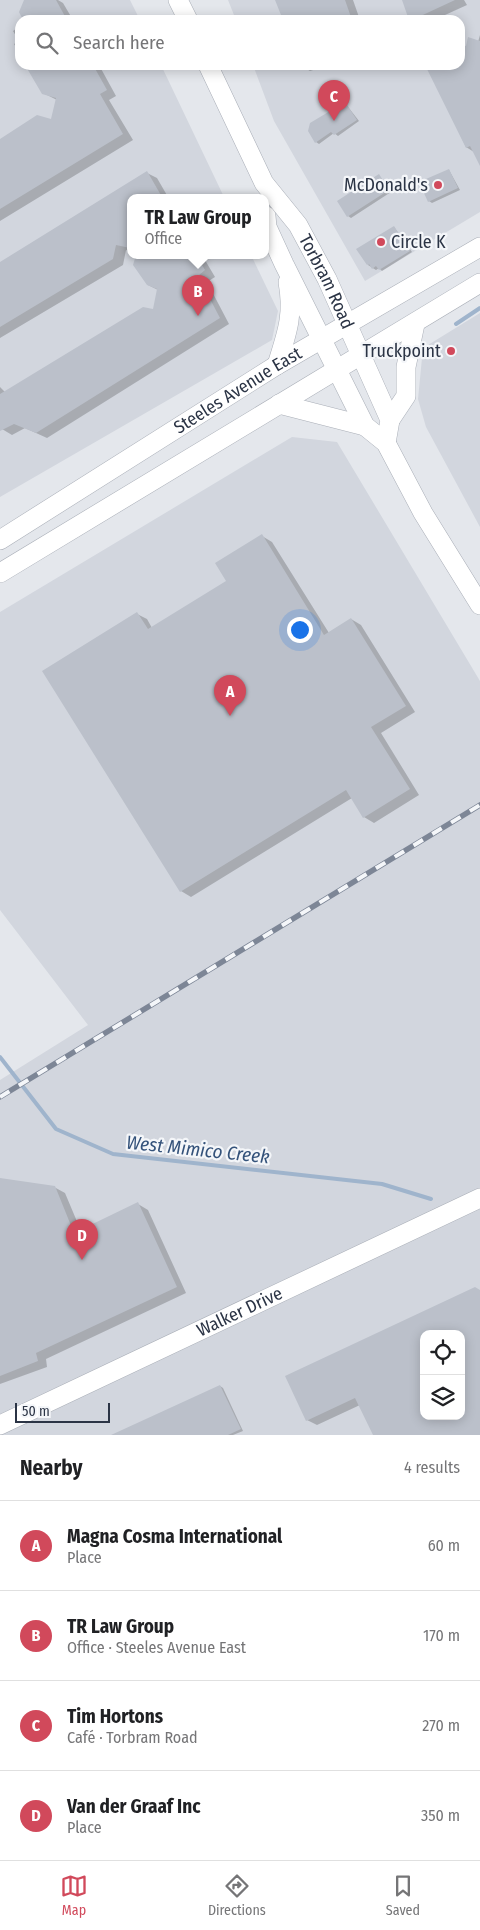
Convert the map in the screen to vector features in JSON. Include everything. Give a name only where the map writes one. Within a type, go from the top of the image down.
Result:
[{"type":"main road","points":[[178,0],[186,15]]},
{"type":"main road","name":"Torbram Road","points":[[210,70],[264,190]]},
{"type":"main road","name":"Torbram Road","points":[[269,195],[298,225],[327,279],[390,420]]},
{"type":"main road","name":"Torbram Road","points":[[269,231],[365,426],[386,443],[423,512],[480,606]]},
{"type":"main road","name":"Steeles Avenue East","points":[[0,540],[277,364],[480,247]]},
{"type":"main road","points":[[277,364],[290,327],[292,304],[284,264]]},
{"type":"main road","name":"Steeles Avenue East","points":[[0,573],[480,283]]},
{"type":"main road","points":[[386,443],[390,420],[406,396],[406,367],[415,324]]},
{"type":"main road","points":[[279,404],[365,426]]},
{"type":"main road","name":"Walker Drive","points":[[0,1425],[480,1198]]},
{"type":"shaded area","points":[[0,0],[130,0],[138,15],[15,15],[15,70],[163,70],[223,194],[127,194],[127,259],[253,259],[278,311],[272,340],[0,497]]},
{"type":"shaded area","points":[[228,0],[480,0],[480,212],[365,281],[274,121],[255,70],[465,70],[465,15],[234,15]]},
{"type":"shaded area","points":[[480,313],[480,527],[426,427],[418,399],[422,358],[428,345]]},
{"type":"shaded area","points":[[292,437],[337,442],[480,681],[480,1435],[0,1435],[0,1080],[88,1025],[0,910],[0,612]]},
{"type":"building","points":[[24,0],[56,0],[64,15],[20,15],[19,12]]},
{"type":"building","points":[[275,0],[345,0],[350,15],[281,15]]},
{"type":"building","points":[[402,0],[455,0],[423,15],[407,15]]},
{"type":"building","points":[[468,37],[480,41],[480,166],[470,146],[466,148],[427,70],[465,70]]},
{"type":"building","points":[[28,70],[96,70],[107,90],[100,94],[123,134],[0,209],[0,139],[37,115],[51,119],[56,98],[42,94]]},
{"type":"building","points":[[345,102],[357,120],[334,135],[331,132],[315,143],[308,131],[310,123]]},
{"type":"building","name":"McDonald's","points":[[449,169],[458,188],[428,202],[419,182]]},
{"type":"building","points":[[147,171],[160,194],[127,194],[127,247],[116,245],[113,259],[0,327],[0,262]]},
{"type":"building","points":[[379,174],[389,190],[347,217],[337,201]]},
{"type":"building","points":[[394,226],[410,251],[379,270],[376,266],[372,269],[356,249]]},
{"type":"building","points":[[135,259],[198,259],[205,270],[198,276],[220,318],[36,433],[14,424],[0,431],[0,394],[143,307],[153,309],[157,289],[147,285],[133,265]]},
{"type":"building","points":[[262,534],[324,635],[351,618],[406,706],[371,727],[410,789],[363,818],[346,790],[180,892],[42,671],[137,612],[148,629],[226,581],[215,563]]},
{"type":"building","points":[[0,1178],[55,1186],[74,1233],[138,1202],[177,1287],[36,1353],[38,1361],[0,1376]]},
{"type":"building","points":[[475,1287],[480,1290],[480,1435],[373,1435],[355,1398],[306,1421],[285,1376]]},
{"type":"building","points":[[220,1385],[241,1429],[228,1435],[111,1435]]},
{"type":"waterway","points":[[456,324],[480,308]]},
{"type":"waterway","name":"West Mimico Creek","points":[[0,1057],[56,1129],[113,1154],[382,1184],[431,1199]]},
{"type":"railway","points":[[0,1097],[480,805]]},
{"type":"place","name":"Tim Hortons","points":[[334,121]]},
{"type":"place","name":"McDonald's","points":[[438,185]]},
{"type":"place","name":"Circle K","points":[[381,242]]},
{"type":"place","name":"TR Law Group","points":[[198,316]]},
{"type":"place","name":"Truckpoint","points":[[451,351]]},
{"type":"place","name":"Magna Cosma International","points":[[230,716]]},
{"type":"place","name":"Van der Graaf Inc","points":[[82,1260]]}]
